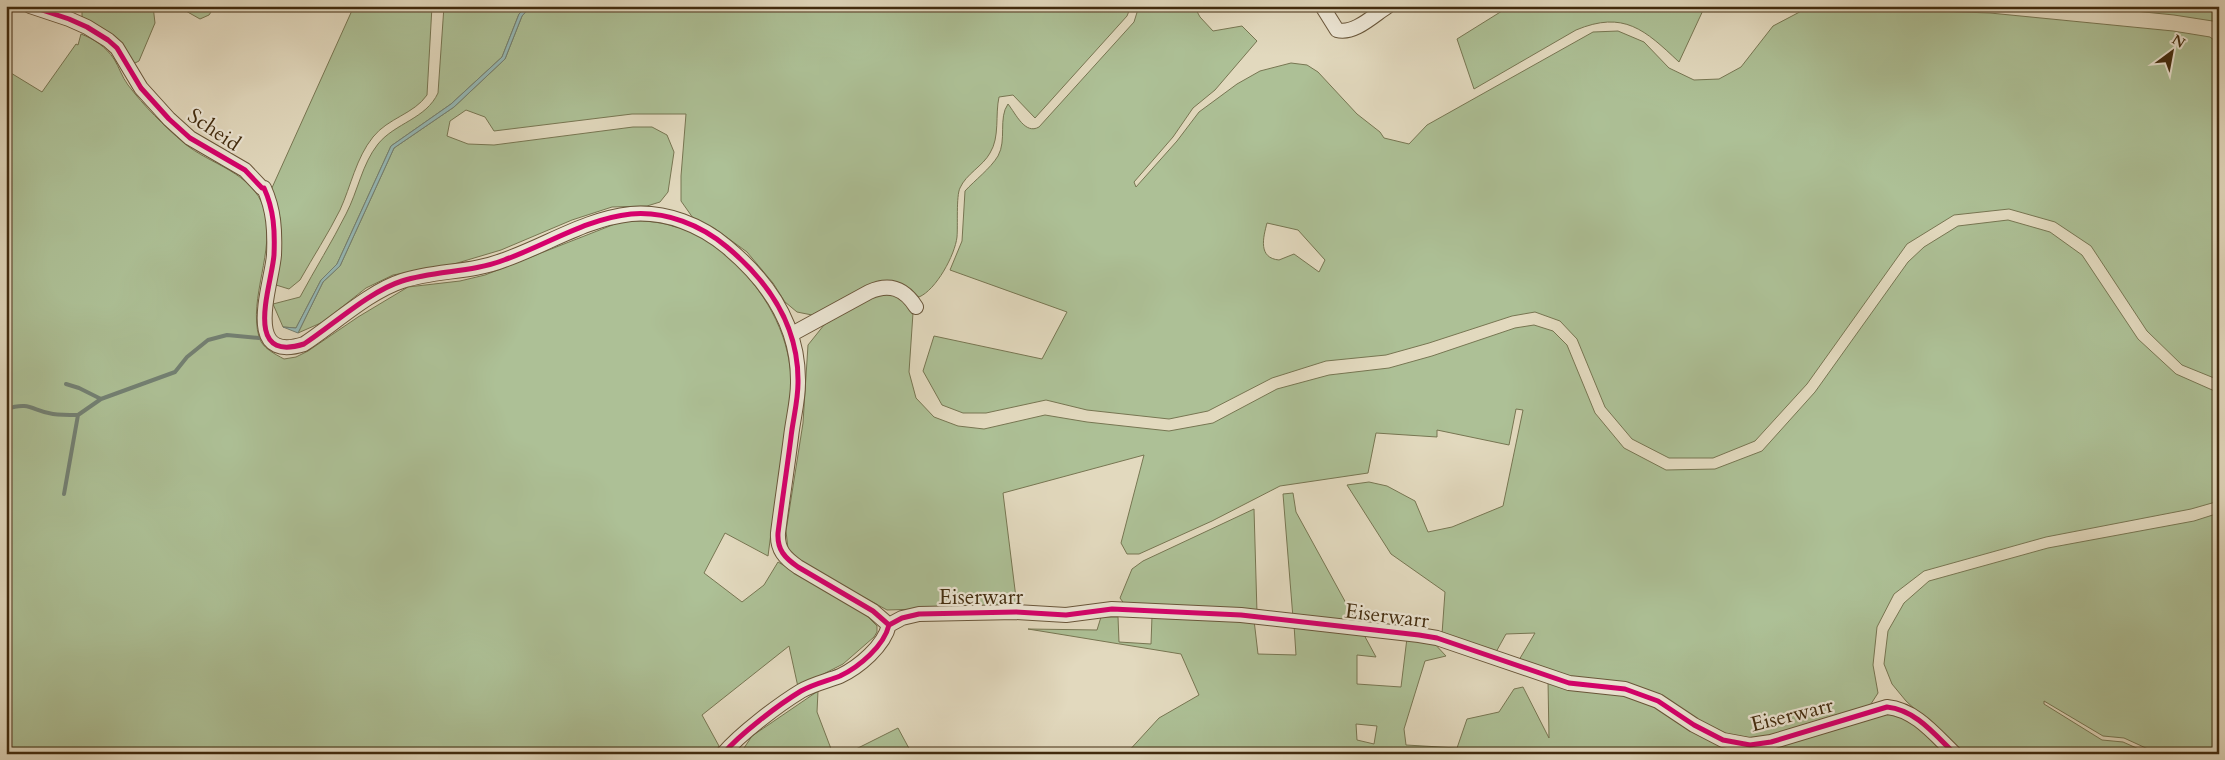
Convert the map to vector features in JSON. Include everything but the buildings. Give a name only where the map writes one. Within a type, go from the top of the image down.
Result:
[{"type":"street","name":"Scheid","points":[[30,6],[88,26],[108,40],[116,48],[141,88],[169,119],[190,138],[244,170],[264,188],[269,200],[274,225],[274,258],[264,311],[264,322],[270,338],[284,347],[304,344],[385,288],[401,281],[487,266],[600,220],[644,214],[672,218],[706,232],[720,242],[758,277],[778,305],[792,334]]},
{"type":"street","points":[[1322,6],[1337,30],[1342,32],[1347,32],[1388,6]]},
{"type":"street","points":[[723,754],[737,739],[801,691],[838,676],[851,668],[882,642],[887,635],[889,625],[873,611],[787,559],[778,546],[778,533],[798,386],[798,366],[792,334],[868,292],[882,287],[898,289],[910,298],[916,307]]},
{"type":"street","name":"Eiserwarr","points":[[889,625],[902,618],[919,614],[1016,612],[1066,615],[1112,609],[1240,615],[1419,635],[1437,638],[1569,683],[1625,689],[1658,700],[1694,725],[1723,740],[1750,745],[1771,742],[1887,707],[1901,708],[1913,715],[1955,754]]},
{"type":"green space","points":[[82,6],[153,6],[155,23],[139,61],[133,64],[123,48],[112,37],[82,19]]},
{"type":"green space","points":[[177,6],[215,6],[209,15],[200,19]]},
{"type":"green space","points":[[354,6],[432,6],[427,95],[415,107],[386,125],[367,145],[340,210],[300,280],[289,289],[276,285],[281,244],[280,218],[271,190]]},
{"type":"green space","points":[[444,6],[527,6],[519,14],[502,57],[451,104],[391,146],[337,264],[321,280],[296,328],[283,327],[273,304],[300,297],[346,214],[368,160],[378,144],[393,131],[426,109],[438,93]]},
{"type":"green space","points":[[531,6],[1131,6],[1127,16],[1035,118],[1013,95],[999,97],[993,147],[987,158],[970,174],[960,188],[957,237],[953,253],[938,280],[919,297],[899,284],[879,281],[812,315],[797,312],[785,302],[773,283],[747,252],[714,228],[693,218],[681,201],[686,114],[632,114],[494,131],[485,117],[466,110],[450,121],[447,136],[468,144],[494,145],[633,127],[652,127],[667,135],[674,152],[668,192],[660,202],[647,206],[612,207],[572,220],[501,250],[454,264],[393,275],[366,288],[323,322],[298,333],[323,282],[340,266],[394,148],[454,107],[505,59],[522,16]]},
{"type":"green space","points":[[1139,6],[1194,6],[1200,17],[1213,31],[1242,26],[1257,41],[1215,90],[1193,108],[1173,137],[1134,182],[1136,187],[1177,141],[1199,112],[1237,84],[1260,71],[1291,63],[1307,65],[1318,72],[1357,114],[1380,132],[1384,138],[1409,144],[1427,125],[1593,32],[1618,31],[1644,42],[1669,68],[1694,80],[1719,79],[1741,67],[1773,26],[1811,6],[1879,6],[1906,10],[1990,13],[2173,31],[2210,37],[2219,44],[2219,380],[2182,365],[2147,331],[2091,246],[2055,222],[2009,209],[1954,215],[1907,244],[1807,384],[1755,441],[1713,458],[1669,458],[1632,439],[1605,407],[1577,339],[1560,321],[1535,312],[1512,316],[1386,355],[1326,361],[1272,378],[1208,411],[1169,419],[1087,410],[1046,400],[986,413],[963,413],[942,405],[923,371],[934,336],[1042,359],[1067,312],[950,270],[962,241],[965,191],[995,161],[1001,150],[1003,116],[1008,104],[1025,126],[1034,129],[1039,127],[1134,22]],"holes":[[[1267,223],[1298,230],[1325,260],[1319,272],[1294,254],[1279,260],[1272,258],[1265,251],[1264,235]]]},
{"type":"green space","points":[[1510,6],[1705,6],[1679,62],[1655,41],[1633,26],[1608,22],[1593,24],[1576,30],[1474,89],[1457,39]]},
{"type":"green space","points":[[2085,6],[2219,6],[2219,22],[2174,15]]},
{"type":"green space","points":[[81,34],[95,41],[107,51],[114,59],[128,85],[169,130],[194,151],[241,178],[251,186],[258,196],[264,209],[267,225],[267,241],[257,306],[259,337],[269,350],[284,359],[296,357],[308,351],[358,317],[408,287],[460,281],[485,275],[620,222],[650,222],[678,228],[705,239],[729,257],[753,283],[772,312],[785,344],[789,361],[791,389],[768,556],[725,533],[704,573],[742,602],[764,585],[778,562],[862,611],[877,626],[877,632],[874,637],[843,664],[798,687],[789,646],[702,715],[719,746],[714,754],[6,754],[6,70],[42,92],[76,44],[78,45]]},
{"type":"green space","points":[[2008,220],[2050,232],[2082,255],[2138,339],[2176,374],[2219,393],[2219,501],[2191,509],[2046,537],[1924,571],[1894,594],[1877,627],[1873,665],[1878,693],[1869,707],[1770,737],[1749,739],[1729,735],[1621,683],[1567,676],[1519,660],[1535,633],[1506,634],[1496,652],[1442,634],[1445,592],[1391,554],[1347,485],[1369,482],[1387,486],[1415,501],[1428,532],[1452,527],[1503,506],[1523,410],[1516,409],[1509,445],[1437,430],[1437,437],[1376,433],[1368,473],[1280,486],[1212,521],[1139,554],[1127,554],[1121,543],[1144,455],[1003,493],[1017,606],[887,610],[800,562],[788,549],[786,531],[803,423],[808,345],[824,325],[875,294],[891,292],[903,298],[913,313],[909,372],[916,398],[934,417],[958,426],[984,429],[1045,415],[1087,422],[1169,431],[1213,423],[1277,389],[1329,375],[1389,368],[1432,356],[1515,328],[1534,325],[1553,331],[1567,345],[1595,413],[1624,448],[1666,470],[1715,469],[1762,451],[1815,392],[1908,262],[1924,247],[1958,226]]},
{"type":"green space","points":[[1293,493],[1296,512],[1358,625],[1293,618],[1283,494]]},
{"type":"green space","points":[[1254,509],[1257,613],[1125,605],[1120,598],[1132,569],[1143,561]]},
{"type":"green space","points":[[2219,513],[2219,754],[2159,754],[2124,738],[2103,736],[2044,701],[2044,704],[2102,740],[2123,742],[2150,754],[1964,754],[1906,701],[1892,684],[1884,664],[1888,631],[1904,603],[1929,581],[2048,548],[2194,521]]},
{"type":"green space","points":[[1152,616],[1254,620],[1258,654],[1296,655],[1294,625],[1363,633],[1376,657],[1357,655],[1357,684],[1401,687],[1407,638],[1432,641],[1446,656],[1425,661],[1404,729],[1406,745],[1457,748],[1467,719],[1499,712],[1514,689],[1523,687],[1549,738],[1548,681],[1626,694],[1655,705],[1725,744],[1891,712],[1904,715],[1949,754],[1126,754],[1159,718],[1199,695],[1181,654],[1028,629],[1097,630],[1101,617],[1118,617],[1119,642],[1151,644]],"holes":[[[1356,724],[1377,726],[1374,744],[1357,740]]]},
{"type":"green space","points":[[818,691],[817,712],[833,754],[740,754],[752,736]]},
{"type":"green space","points":[[898,728],[912,754],[846,754]]},
{"type":"water","points":[[527,6],[531,6],[522,16],[505,59],[454,107],[394,148],[340,266],[323,282],[298,333],[283,327],[296,328],[321,280],[337,264],[391,146],[451,104],[502,57],[519,14]]},
{"type":"waterway","points":[[64,494],[78,415],[101,399],[175,372],[187,357],[208,340],[227,335],[259,338]]},
{"type":"waterway","points":[[66,384],[101,399]]},
{"type":"waterway","points":[[6,409],[26,406],[46,413],[78,415]]},
{"type":"cycle path","points":[[30,6],[69,19],[108,40],[117,48],[141,88],[169,119],[190,138],[245,170],[264,188],[272,213],[274,238],[274,255],[265,318],[266,332],[272,343],[285,347],[304,344],[377,292],[402,281],[491,264],[520,254],[582,227],[614,217],[631,214],[670,217],[694,226],[717,239],[756,275],[768,291],[779,307],[793,343],[797,363],[798,390],[778,533],[780,549],[798,567],[873,611],[889,625]]},
{"type":"cycle path","points":[[889,625],[902,618],[919,614],[1016,612],[1066,615],[1112,609],[1241,615],[1419,635],[1437,638],[1569,683],[1625,689],[1658,701],[1694,725],[1723,740],[1750,745],[1771,742],[1887,707],[1897,709],[1916,718],[1955,754]]},
{"type":"cycle path","points":[[723,754],[749,729],[801,691],[840,676],[863,661],[882,641],[889,625]]}]
